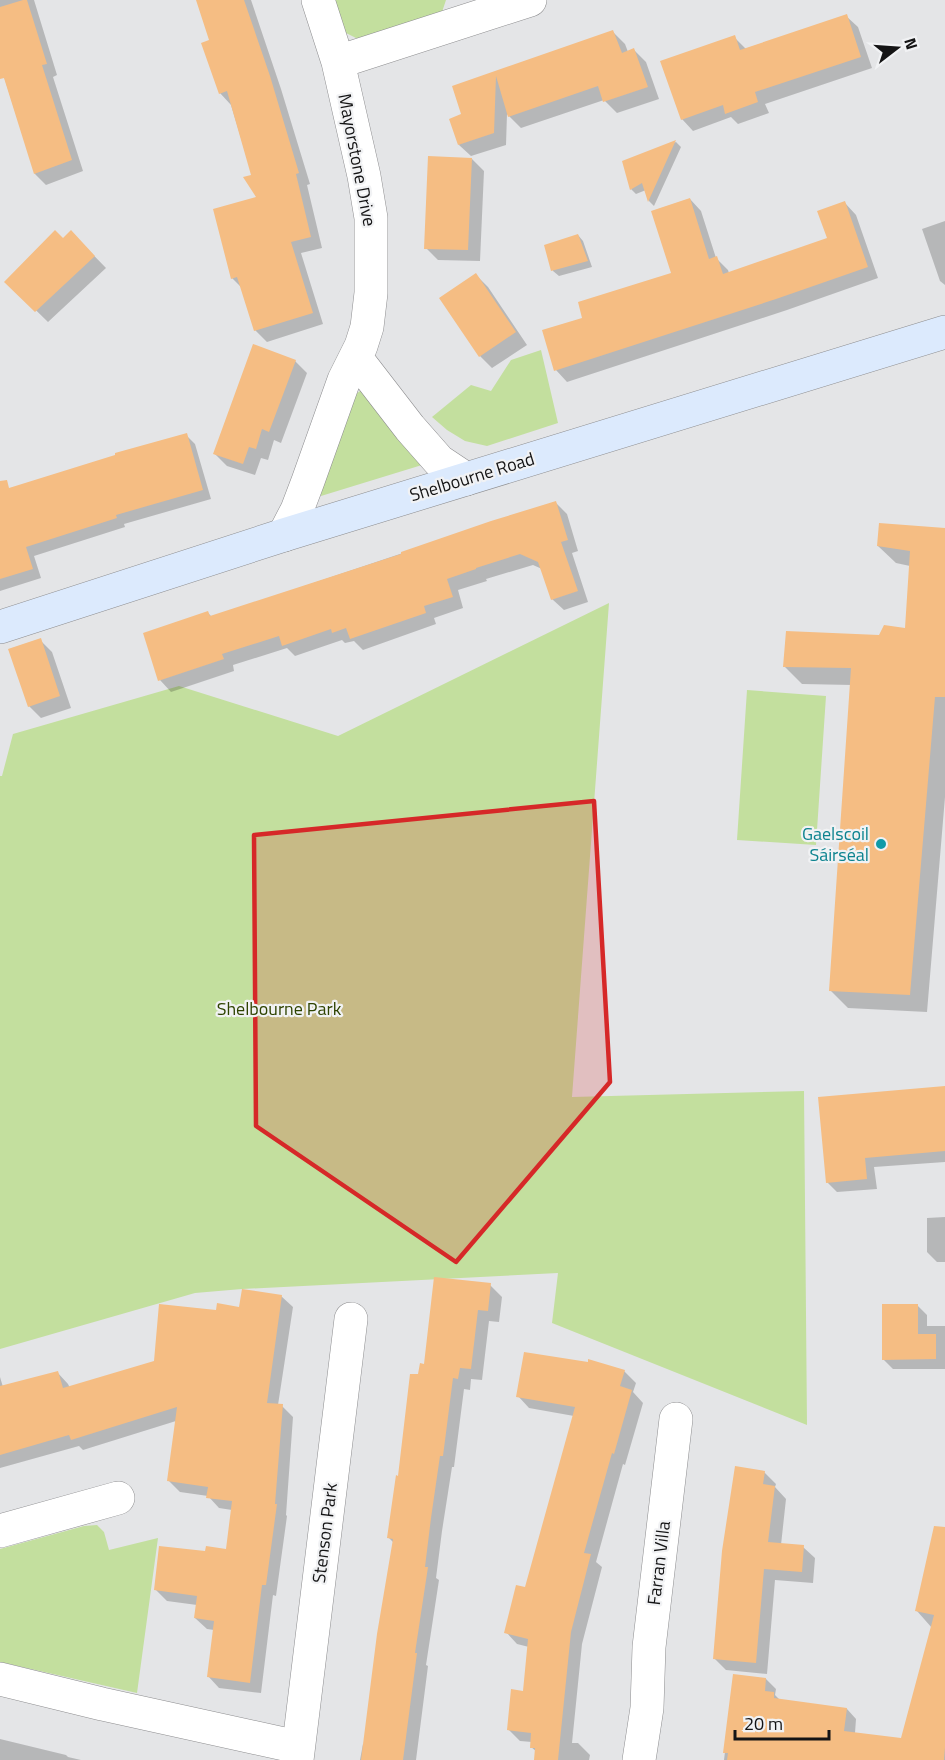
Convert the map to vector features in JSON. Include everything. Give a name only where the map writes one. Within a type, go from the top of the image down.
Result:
[{"type":"main road","name":"Shelbourne Road","points":[[0,627],[284,535],[945,332]]},
{"type":"street","name":"Mayorstone Drive","points":[[284,535],[308,482],[344,380],[356,358],[367,327],[371,293],[371,219],[364,176],[338,62],[318,0]]},
{"type":"street","points":[[338,62],[464,10],[530,0]]},
{"type":"street","points":[[356,358],[410,428],[439,461],[466,479]]},
{"type":"street","name":"Stenson Park","points":[[0,1679],[298,1753],[351,1319]]},
{"type":"street","name":"Farran Villa","points":[[639,1760],[647,1708],[648,1649],[676,1419]]},
{"type":"street","points":[[0,1532],[118,1498]]},
{"type":"highlighted area","points":[[594,801],[610,1082],[456,1262],[256,1126],[254,835]]},
{"type":"green space","points":[[334,0],[446,0],[442,12],[358,39],[344,32]]},
{"type":"green space","points":[[541,350],[558,423],[487,446],[465,441],[432,417],[471,385],[491,391],[511,360]]},
{"type":"green space","points":[[366,389],[422,465],[321,496],[319,488],[349,399]]},
{"type":"green space","name":"Shelbourne Park","points":[[609,603],[572,1097],[804,1091],[807,1425],[552,1323],[558,1273],[195,1293],[0,1349],[0,776],[2,776],[13,734],[179,686],[338,736]]},
{"type":"green space","points":[[747,690],[826,696],[816,845],[737,840]]},
{"type":"green space","points":[[97,1525],[104,1532],[109,1550],[158,1538],[137,1693],[0,1662],[0,1549],[84,1526]]},
{"type":"building","points":[[27,0],[47,64],[42,65],[72,160],[34,174],[4,78],[0,79],[0,7]]},
{"type":"building","points":[[196,0],[244,0],[299,173],[296,174],[311,237],[291,242],[313,313],[254,331],[237,277],[231,279],[213,209],[256,197],[243,177],[251,175],[227,91],[219,94],[201,43],[209,40]]},
{"type":"building","points":[[847,14],[861,57],[755,92],[758,102],[725,114],[723,105],[681,120],[660,61],[735,35],[740,50]]},
{"type":"building","points":[[613,30],[622,53],[634,48],[648,87],[603,102],[598,86],[508,117],[496,76],[494,133],[458,145],[449,119],[461,114],[452,86]]},
{"type":"building","points":[[676,140],[648,202],[642,183],[630,190],[622,161]]},
{"type":"building","points":[[428,156],[472,158],[468,250],[424,249]]},
{"type":"building","points":[[690,198],[709,259],[717,256],[723,274],[827,238],[817,211],[845,201],[868,267],[554,371],[542,330],[582,318],[578,302],[671,273],[651,211]]},
{"type":"building","points":[[55,230],[63,238],[71,230],[95,256],[35,312],[4,282]]},
{"type":"building","points":[[578,234],[588,261],[551,271],[544,245]]},
{"type":"building","points":[[476,273],[516,332],[479,357],[439,298]]},
{"type":"building","points":[[253,344],[296,360],[269,432],[262,429],[256,449],[249,447],[243,464],[213,454]]},
{"type":"building","points":[[187,433],[203,490],[116,515],[117,518],[26,547],[33,569],[0,579],[0,481],[7,480],[9,488],[115,455],[115,453]]},
{"type":"building","points":[[556,501],[568,540],[561,542],[578,591],[551,600],[538,562],[520,554],[447,579],[453,597],[424,606],[426,613],[350,639],[346,628],[332,633],[331,629],[282,646],[279,636],[222,654],[224,659],[158,681],[143,633],[208,611],[210,616]]},
{"type":"building","name":"Gaelscoil Sáirséal","points":[[879,523],[945,528],[945,697],[935,697],[910,995],[829,991],[851,668],[783,667],[786,631],[879,635],[884,625],[905,628],[910,551],[877,546]]},
{"type":"building","points":[[41,638],[60,696],[28,707],[8,649]]},
{"type":"building","points":[[945,1086],[945,1151],[865,1158],[867,1179],[826,1183],[818,1097]]},
{"type":"building","points":[[434,1277],[491,1283],[488,1311],[478,1310],[471,1369],[460,1368],[458,1379],[453,1378],[443,1456],[440,1456],[431,1518],[425,1567],[428,1567],[415,1653],[417,1653],[403,1760],[361,1760],[377,1634],[393,1539],[387,1538],[396,1475],[398,1476],[410,1374],[418,1374],[420,1363],[424,1364]]},
{"type":"building","points":[[242,1289],[282,1295],[267,1403],[283,1404],[275,1504],[277,1504],[266,1585],[262,1585],[250,1683],[207,1677],[214,1621],[194,1618],[197,1596],[154,1590],[159,1546],[205,1551],[206,1546],[226,1549],[232,1501],[206,1498],[208,1487],[167,1481],[177,1407],[71,1440],[69,1435],[0,1455],[0,1386],[58,1371],[63,1388],[154,1361],[159,1304],[216,1310],[217,1303],[239,1307]]},
{"type":"building","points":[[882,1304],[918,1304],[918,1334],[936,1334],[936,1359],[882,1360]]},
{"type":"building","points":[[524,1352],[588,1362],[588,1359],[625,1370],[620,1386],[632,1390],[584,1553],[591,1554],[571,1632],[558,1760],[534,1760],[535,1748],[530,1748],[531,1733],[507,1730],[511,1689],[523,1691],[528,1639],[504,1633],[516,1585],[525,1587],[575,1407],[516,1397]]},
{"type":"building","points":[[735,1466],[765,1471],[763,1484],[775,1486],[768,1542],[804,1545],[802,1572],[764,1569],[756,1663],[713,1659],[722,1551]]},
{"type":"building","points":[[934,1526],[945,1527],[944,1760],[727,1760],[728,1753],[723,1753],[733,1674],[766,1678],[765,1691],[774,1692],[774,1698],[847,1708],[844,1731],[901,1738],[934,1615],[915,1611]]},
{"type":"place","name":"Gaelscoil Sáirséal","points":[[881,844]]}]
